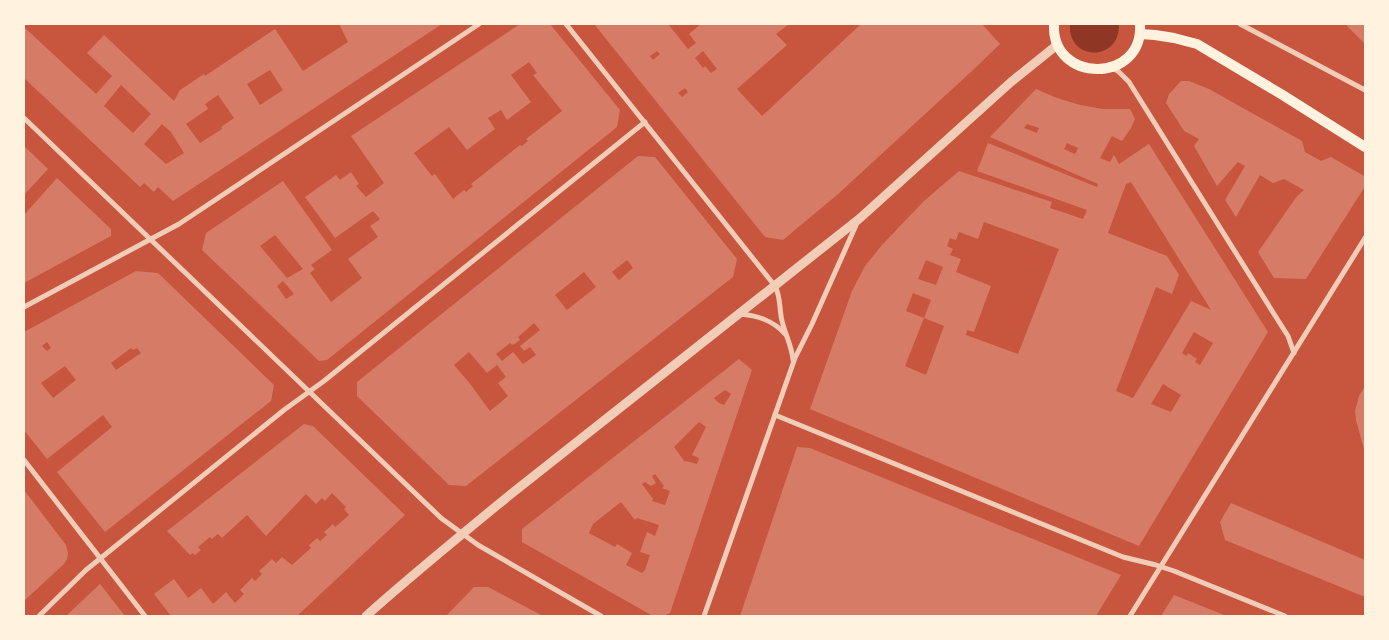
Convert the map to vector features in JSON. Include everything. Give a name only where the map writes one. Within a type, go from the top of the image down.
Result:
[{"type":"main road","points":[[1054,24],[1057,45],[1067,58],[1080,66],[1095,70],[1111,68],[1123,62],[1137,45],[1140,29],[1197,44],[1365,146]]},
{"type":"street","points":[[24,307],[179,224],[479,24]]},
{"type":"street","points":[[566,24],[776,286],[781,316],[792,348],[794,362]]},
{"type":"street","points":[[1240,24],[1365,90]]},
{"type":"street","points":[[366,616],[511,494],[859,219],[1011,82],[1057,45]]},
{"type":"street","points":[[1111,68],[1118,71],[1129,82],[1274,314],[1294,353]]},
{"type":"street","points":[[24,118],[435,512],[478,545],[601,616]]},
{"type":"street","points":[[38,616],[100,558],[284,410],[324,381],[645,122]]},
{"type":"street","points":[[704,616],[794,362],[859,219]]},
{"type":"street","points":[[1130,616],[1365,238]]},
{"type":"street","points":[[739,314],[764,320],[774,325],[787,337]]},
{"type":"street","points":[[775,415],[1123,557],[1162,567],[1286,616]]},
{"type":"street","points":[[24,460],[145,616]]},
{"type":"shaded area","points":[[1070,24],[1119,24],[1117,37],[1111,46],[1103,51],[1094,52],[1084,51],[1077,45],[1071,36]]},
{"type":"building","points":[[339,24],[442,24],[173,201],[158,187],[154,192],[144,183],[140,187],[24,78],[24,27],[96,94],[112,76],[87,53],[104,35],[174,101],[180,90],[204,74],[205,76],[275,29],[303,71],[348,42]],"holes":[[[270,70],[283,90],[260,105],[247,84]],[[121,85],[151,114],[133,133],[104,106]],[[218,95],[234,118],[221,127],[222,129],[200,143],[186,124],[208,109],[205,104]],[[162,124],[171,132],[184,153],[166,164],[144,144]]]},
{"type":"building","points":[[520,24],[550,24],[620,110],[617,127],[327,360],[319,361],[202,250],[206,233],[283,181],[332,250],[311,265],[315,269],[310,273],[331,302],[362,278],[348,259],[378,237],[370,226],[380,219],[373,211],[335,238],[305,197],[336,175],[340,180],[351,172],[359,184],[356,186],[366,197],[384,183],[351,136]],"holes":[[[529,62],[537,73],[533,75],[562,111],[526,139],[528,141],[522,146],[520,145],[471,184],[473,186],[466,192],[464,190],[453,199],[435,174],[432,176],[414,153],[449,127],[467,150],[495,129],[488,118],[501,110],[507,120],[531,102],[511,75]],[[275,235],[303,269],[287,278],[260,246]],[[283,281],[294,294],[286,299],[277,286]]]},
{"type":"building","points":[[594,24],[668,24],[688,49],[696,43],[689,34],[701,24],[789,24],[776,34],[787,45],[737,89],[762,116],[861,24],[982,24],[1000,44],[837,195],[783,240],[765,237]],"holes":[[[657,51],[660,54],[653,60],[650,56]],[[703,51],[717,69],[711,73],[705,66],[703,68],[695,58]],[[685,88],[688,92],[682,97],[678,93]]]},
{"type":"building","points":[[1345,24],[1365,24],[1365,44]]},
{"type":"building","points":[[1181,81],[1189,81],[1209,89],[1302,141],[1305,152],[1321,161],[1331,157],[1364,176],[1364,188],[1306,279],[1274,278],[1258,252],[1297,196],[1304,190],[1284,179],[1273,183],[1260,175],[1236,217],[1225,200],[1245,166],[1238,162],[1217,186],[1194,146],[1199,139],[1184,131],[1166,103],[1169,94]]},
{"type":"building","points":[[1036,89],[1080,105],[1103,109],[1130,109],[1135,119],[1131,128],[1122,141],[1112,136],[1100,158],[1110,162],[1114,155],[1119,164],[1149,144],[1268,332],[1139,546],[810,409],[852,291],[865,266],[882,245],[924,201],[959,171],[1052,202],[1050,208],[1083,219],[1087,210],[977,171],[988,143],[1097,187],[1098,184],[990,137]],"holes":[[[1027,124],[1039,128],[1037,133],[1024,128]],[[1067,143],[1078,148],[1075,154],[1064,149]],[[1131,182],[1211,310],[1191,301],[1133,398],[1116,391],[1156,287],[1172,294],[1179,275],[1167,256],[1108,233],[1126,184]],[[984,222],[1059,249],[1018,354],[966,335],[967,330],[974,332],[991,286],[956,272],[961,259],[950,255],[953,249],[947,246],[950,238],[956,240],[959,232],[978,239]],[[926,260],[943,267],[936,285],[918,279]],[[913,293],[931,300],[924,318],[906,311]],[[924,318],[944,326],[926,375],[905,366]],[[1194,332],[1213,343],[1200,365],[1195,362],[1197,359],[1188,353],[1187,356],[1182,353]],[[1163,384],[1181,395],[1171,412],[1151,404]]]},
{"type":"building","points":[[24,146],[48,169],[24,195]]},
{"type":"building","points":[[638,156],[655,157],[737,259],[733,277],[466,486],[449,485],[357,396],[357,382]],"holes":[[[627,260],[633,268],[619,280],[612,272]],[[584,272],[596,287],[567,310],[555,295]],[[534,323],[540,330],[520,346],[524,351],[530,347],[536,355],[523,364],[513,352],[502,361],[496,354],[510,343],[513,345],[520,340],[518,337]],[[469,352],[487,373],[497,365],[506,377],[498,383],[508,396],[490,411],[454,365]]]},
{"type":"building","points":[[57,178],[111,229],[111,236],[24,283],[24,215]]},
{"type":"building","points":[[136,271],[158,273],[274,385],[271,401],[105,532],[57,472],[112,427],[103,415],[47,459],[24,430],[24,332]],"holes":[[[47,342],[51,348],[47,351],[42,346]],[[131,348],[133,350],[137,348],[141,353],[116,370],[111,363]],[[65,366],[76,380],[53,398],[41,383]]]},
{"type":"building","points":[[739,359],[752,370],[670,613],[663,616],[653,616],[522,542],[522,529]],"holes":[[[725,390],[731,394],[724,405],[714,398]],[[699,422],[706,427],[692,455],[699,458],[697,464],[685,462],[674,447]],[[655,474],[664,486],[662,488],[670,491],[665,505],[652,501],[653,499],[642,484],[645,482],[651,486],[656,483],[652,476]],[[621,502],[635,520],[637,518],[659,525],[655,536],[647,532],[640,552],[650,555],[645,570],[642,573],[626,565],[632,553],[617,544],[615,547],[589,533],[593,524]]]},
{"type":"building","points":[[1365,386],[1365,453],[1355,411],[1359,396]]},
{"type":"building","points":[[304,424],[313,426],[405,515],[297,616],[171,616],[154,594],[174,579],[188,598],[201,588],[213,604],[226,592],[235,603],[244,594],[240,590],[252,578],[255,581],[262,574],[259,571],[272,559],[276,563],[282,557],[292,565],[311,548],[309,545],[317,538],[320,541],[327,535],[324,532],[333,524],[335,527],[349,515],[344,509],[346,507],[332,493],[325,501],[322,498],[316,504],[306,494],[266,536],[247,515],[222,538],[218,534],[212,539],[210,537],[198,547],[201,550],[195,555],[193,553],[190,555],[167,531]]},
{"type":"building","points":[[797,447],[810,448],[1121,575],[1096,616],[740,616]]},
{"type":"building","points":[[24,490],[66,545],[68,553],[64,564],[24,601]]},
{"type":"building","points":[[1231,503],[1365,560],[1365,597],[1225,540],[1220,522]]},
{"type":"building","points":[[100,584],[125,616],[66,616]]},
{"type":"building","points":[[474,587],[488,587],[543,616],[446,616]]},
{"type":"building","points":[[1174,595],[1227,616],[1161,616]]}]
